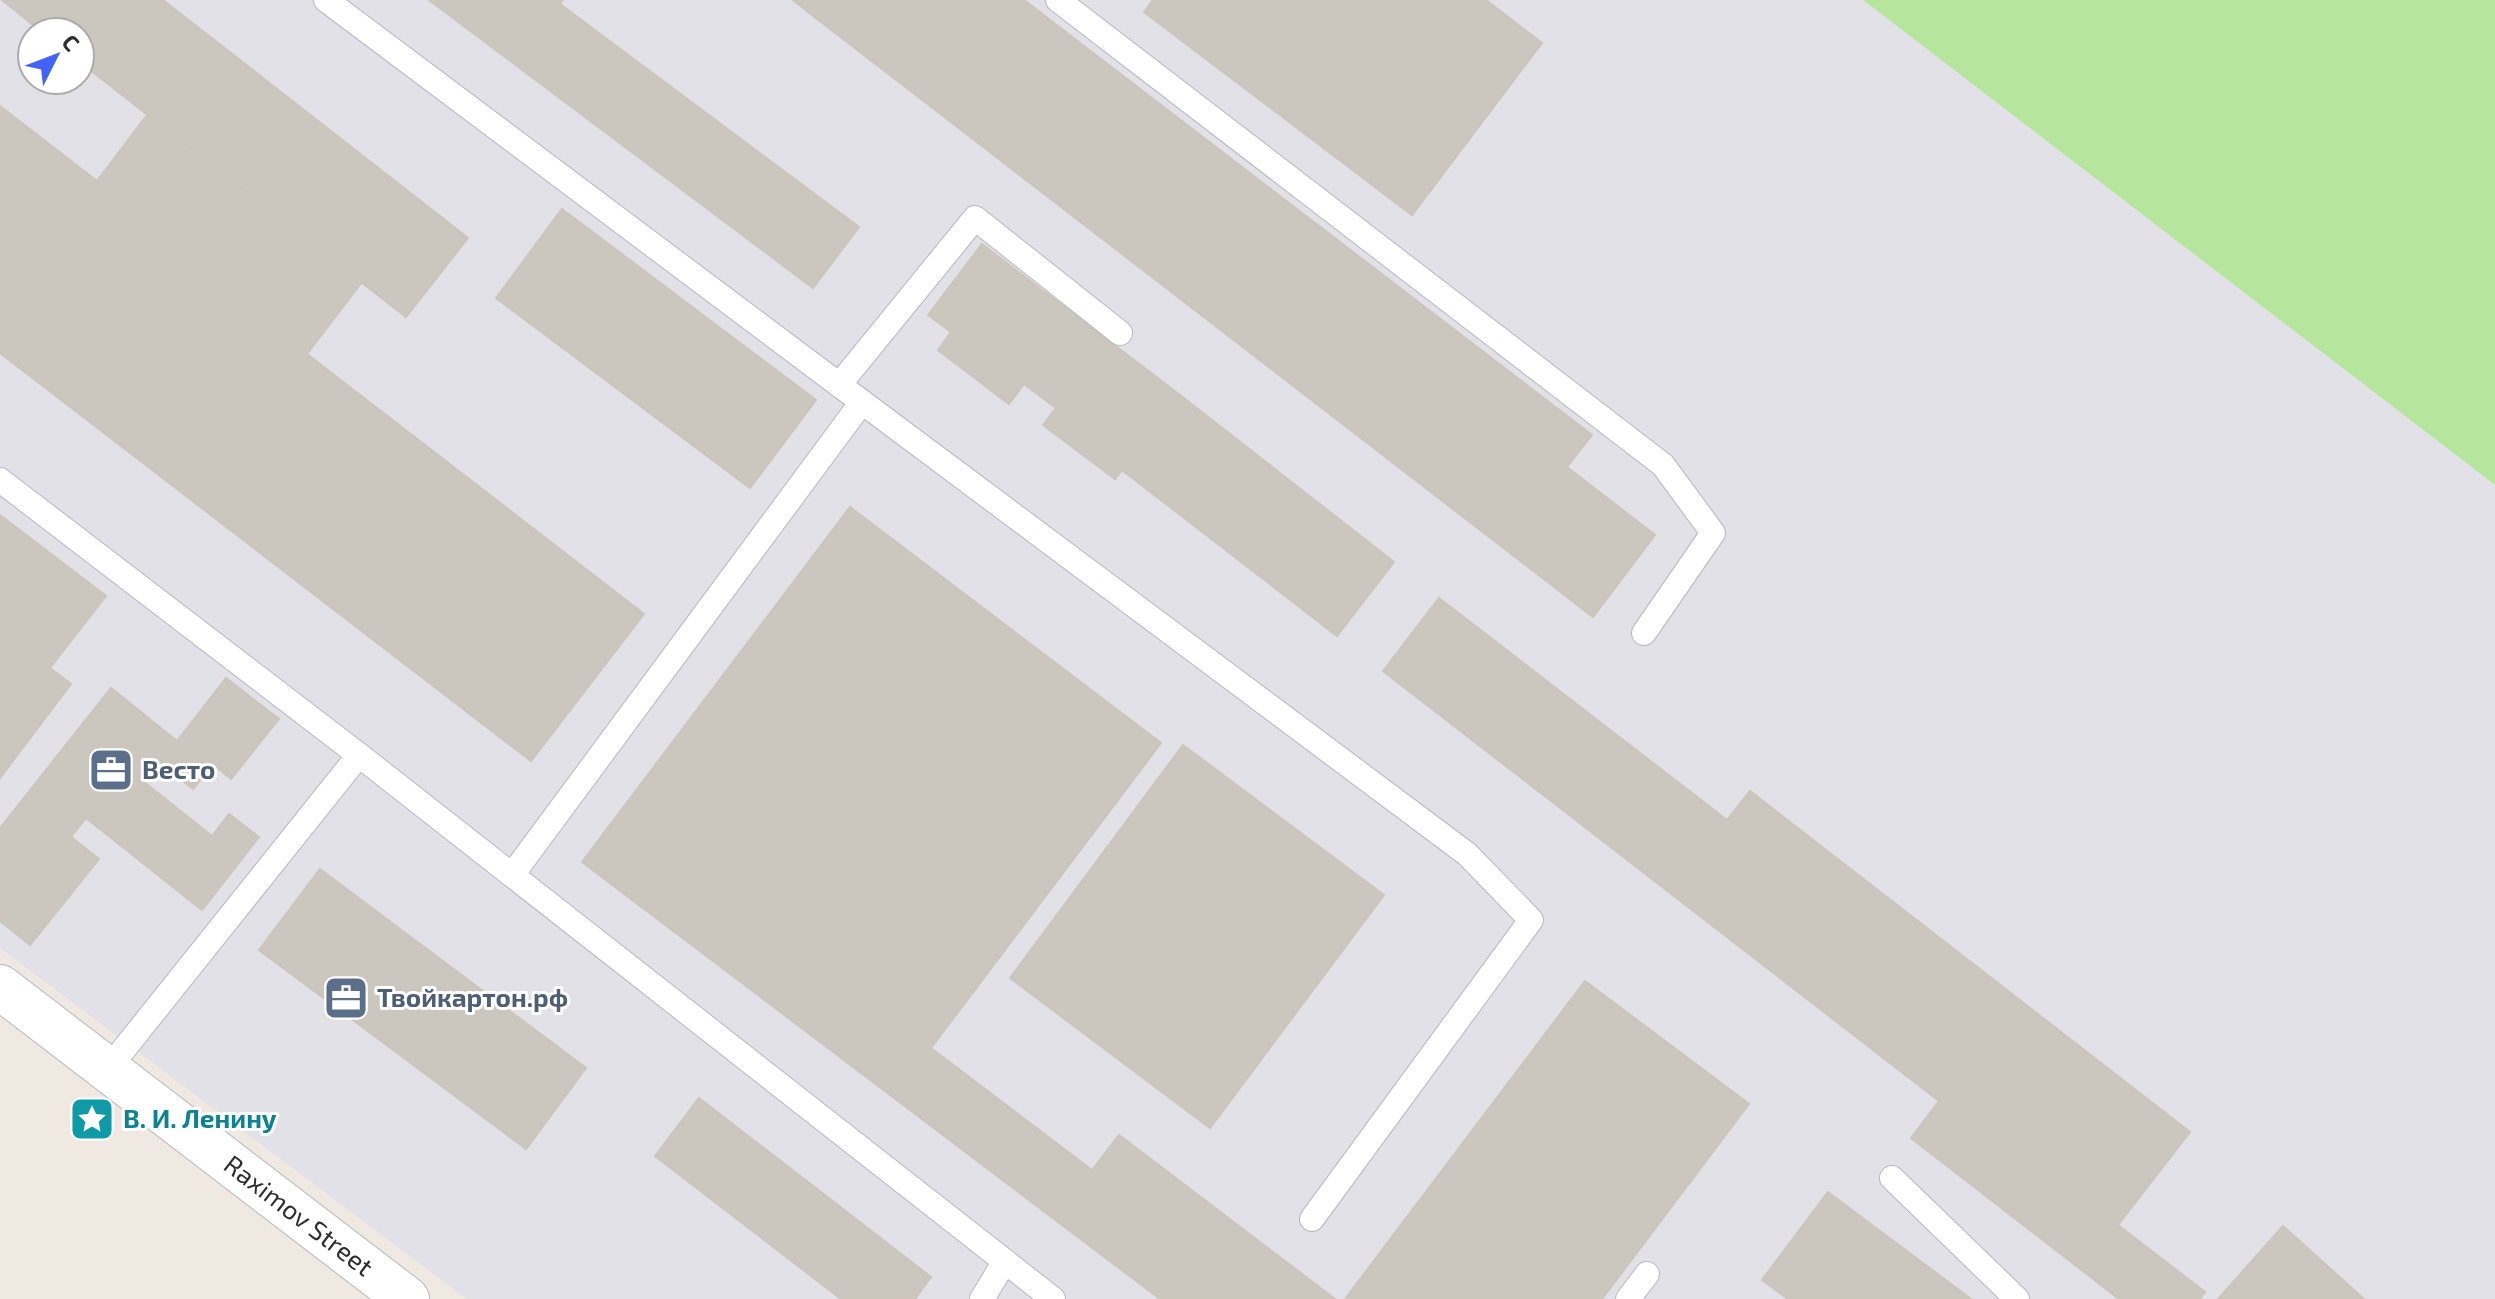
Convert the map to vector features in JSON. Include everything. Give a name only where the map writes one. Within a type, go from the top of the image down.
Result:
[{"type":"street","name":"Raximov Street","points":[[0,987],[407,1299]]},
{"type":"lane","points":[[326,0],[1467,854],[1531,920],[1312,1219]]},
{"type":"lane","points":[[1058,0],[1663,465],[1713,533],[1644,633]]},
{"type":"lane","points":[[839,385],[975,218],[1120,333]]},
{"type":"lane","points":[[512,875],[862,402]]},
{"type":"lane","points":[[0,480],[359,755],[1053,1299]]},
{"type":"lane","points":[[108,1069],[359,755]]},
{"type":"lane","points":[[1892,1178],[2017,1299]]},
{"type":"lane","points":[[982,1299],[1005,1261]]},
{"type":"lane","points":[[1628,1299],[1647,1274]]},
{"type":"shaded area","points":[[0,0],[1863,0],[2495,485],[2495,1299],[467,1299],[0,948]]},
{"type":"green space","points":[[1863,0],[2495,0],[2495,485]]},
{"type":"building","points":[[2,0],[163,0],[468,238],[406,317],[96,75],[96,16],[22,16]]},
{"type":"building","points":[[429,0],[563,0],[560,4],[859,227],[813,288]]},
{"type":"building","points":[[793,0],[831,0],[816,18]]},
{"type":"building","points":[[831,0],[1024,0],[1592,435],[1567,467],[1655,535],[1593,617],[816,18]]},
{"type":"building","points":[[1153,0],[1486,0],[1542,43],[1412,215],[1144,12]]},
{"type":"building","points":[[0,106],[97,181],[147,115],[362,282],[307,354],[644,614],[531,761],[0,353]]},
{"type":"building","points":[[562,209],[816,400],[750,488],[496,298]]},
{"type":"building","points":[[982,244],[1180,395],[1115,479],[1043,425],[1056,408],[1024,384],[1009,404],[938,350],[951,332],[928,315]]},
{"type":"building","points":[[1180,395],[1394,562],[1337,636],[1122,470]]},
{"type":"building","points":[[850,507],[1161,743],[931,1048],[1092,1170],[1119,1135],[1335,1299],[1160,1299],[582,862]]},
{"type":"building","points":[[0,515],[106,596],[50,668],[71,684],[0,778]]},
{"type":"building","points":[[1439,598],[1727,820],[1750,791],[2190,1132],[2118,1225],[2205,1292],[2200,1299],[2119,1299],[1911,1138],[1939,1101],[1383,671]]},
{"type":"building","points":[[226,678],[279,719],[231,779],[213,764],[193,789],[160,763],[144,782],[212,836],[229,814],[259,837],[202,910],[86,818],[71,837],[99,859],[30,945],[0,921],[0,828],[111,688],[177,741]]},
{"type":"building","points":[[1183,745],[1384,895],[1210,1128],[1010,978]]},
{"type":"building","points":[[320,869],[586,1068],[526,1149],[259,950]]},
{"type":"building","points":[[1585,981],[1749,1104],[1602,1299],[1345,1299]]},
{"type":"building","points":[[699,1098],[931,1277],[915,1299],[841,1299],[655,1156]]},
{"type":"building","points":[[1828,1192],[1971,1299],[1788,1299],[1762,1280]]},
{"type":"building","points":[[2283,1226],[2364,1299],[2218,1299]]},
{"type":"place","name":"Весто","points":[[111,770]]},
{"type":"place","name":"Твойкартон.рф","points":[[346,998]]},
{"type":"place","name":"В. И. Ленину","points":[[92,1119]]}]
